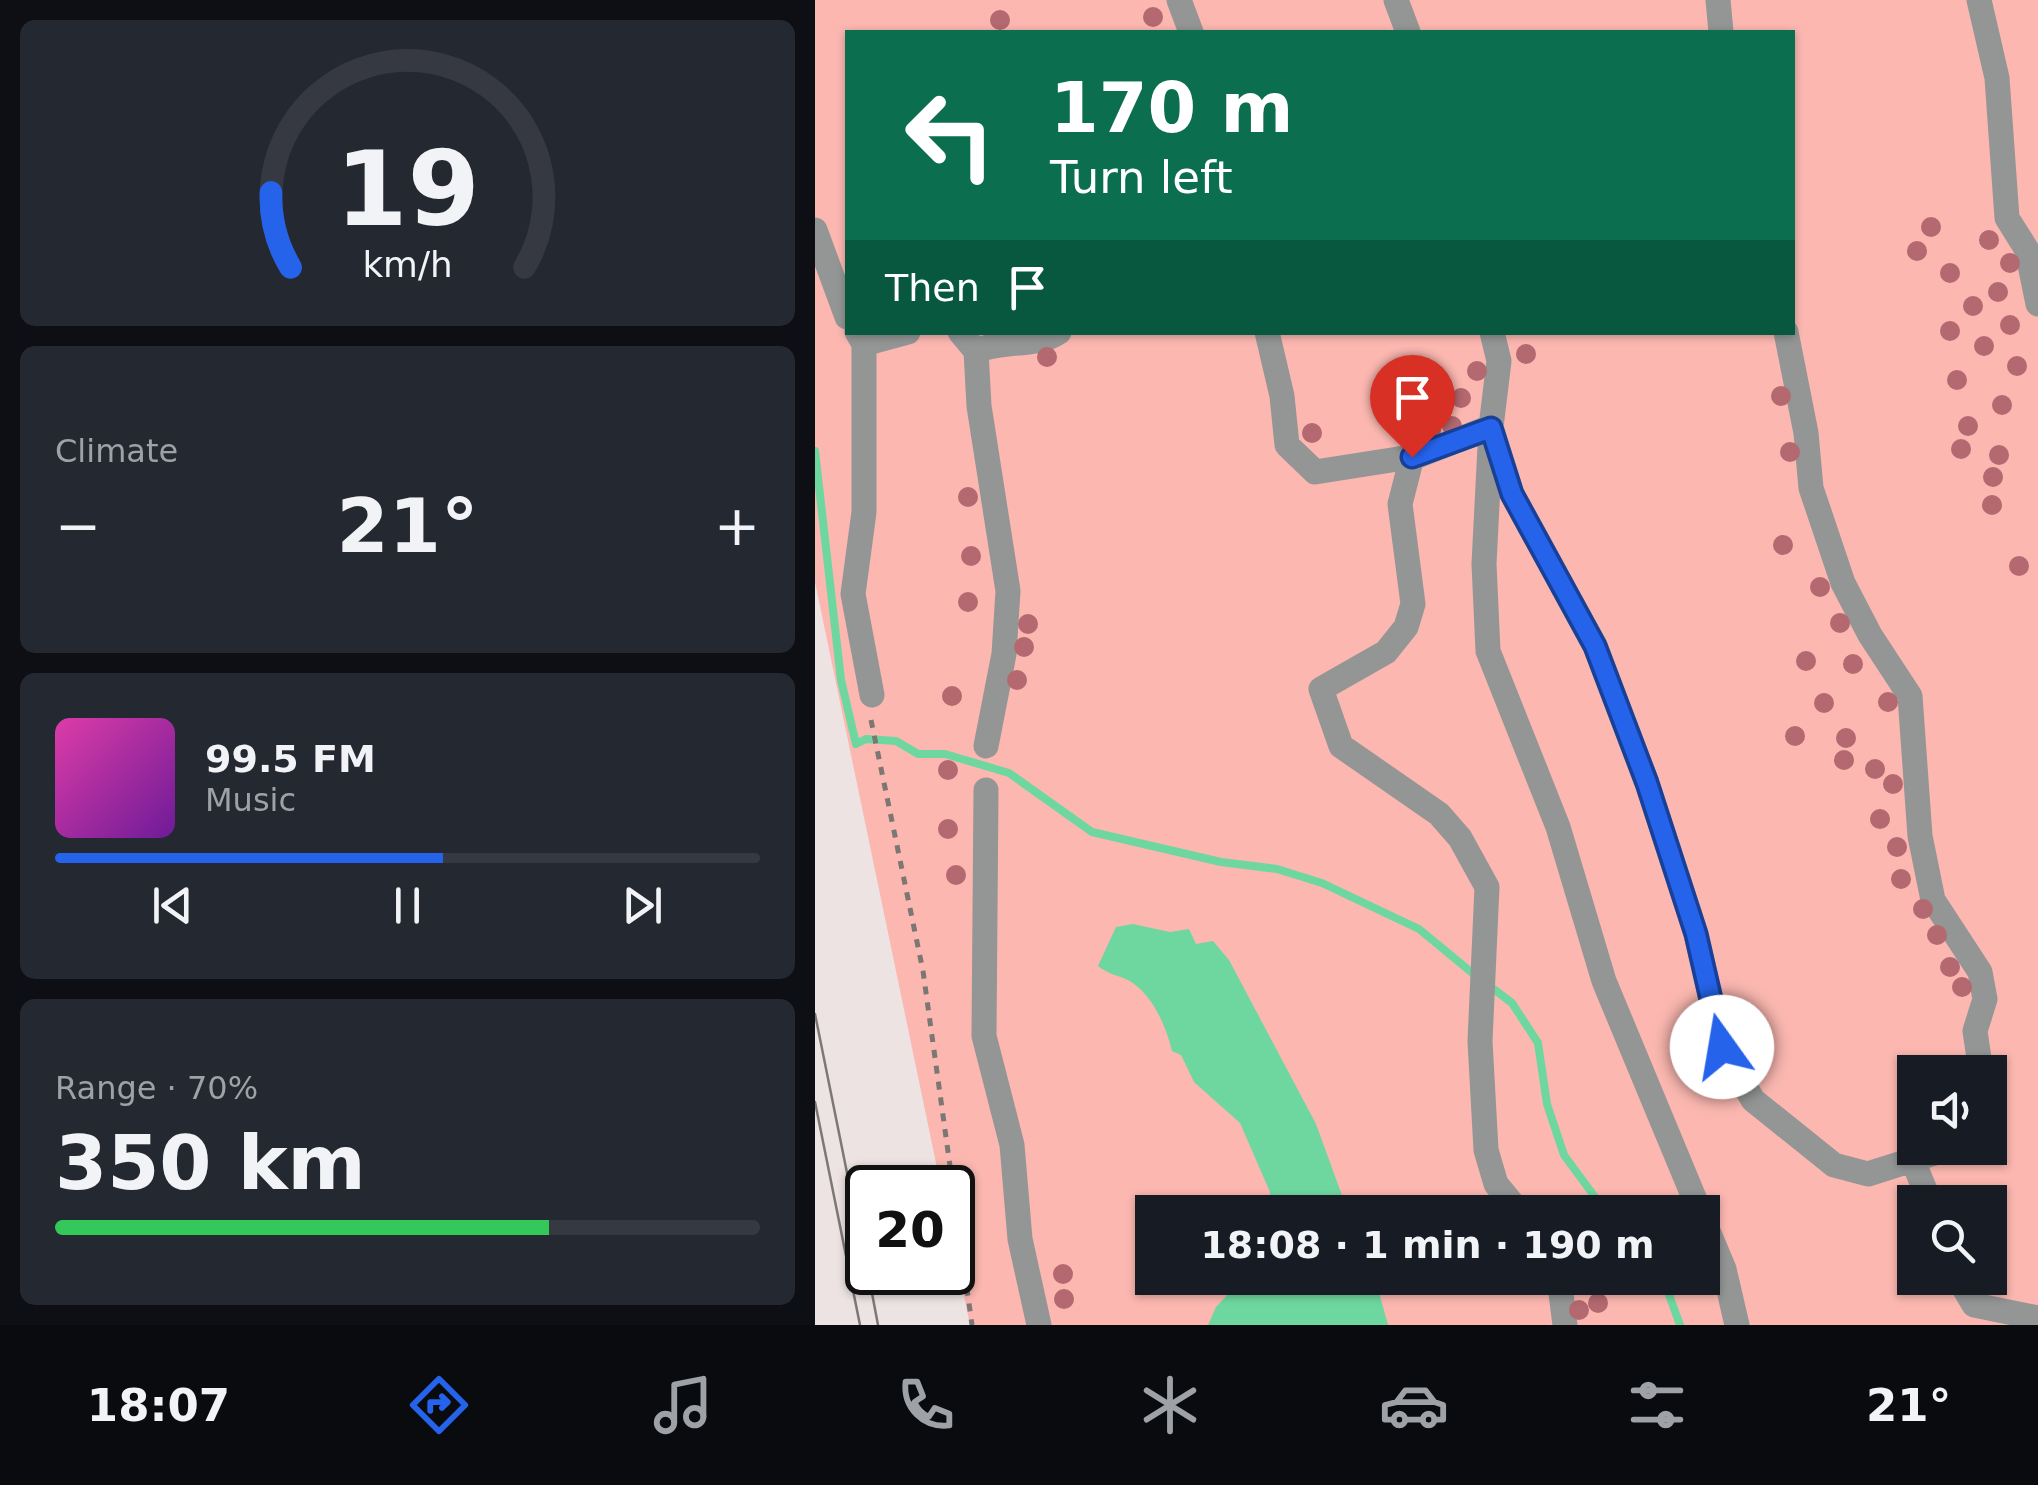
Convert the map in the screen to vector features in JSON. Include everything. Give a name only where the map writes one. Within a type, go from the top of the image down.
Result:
[{"type":"lane","points":[[1179,0],[1190,30]]},
{"type":"lane","points":[[1396,0],[1407,30]]},
{"type":"lane","points":[[1718,0],[1721,30]]},
{"type":"lane","points":[[1979,0],[1997,78],[2007,218],[2027,250],[2038,304]]},
{"type":"lane","points":[[815,230],[845,312]]},
{"type":"lane","points":[[986,746],[1005,654],[1009,592],[968,342],[1047,340],[1054,335]]},
{"type":"lane","points":[[1268,335],[1282,396],[1287,445],[1315,472],[1412,457],[1491,428]]},
{"type":"lane","points":[[1494,335],[1499,361],[1491,428],[1484,564],[1488,652],[1558,827],[1604,981],[1692,1195]]},
{"type":"lane","points":[[1787,335],[1806,433],[1811,488],[1827,536],[1861,618],[1910,696],[1921,836],[1933,900],[1980,972],[1985,999],[1975,1031],[1979,1055]]},
{"type":"lane","points":[[860,338],[863,512],[853,594],[872,695]]},
{"type":"lane","points":[[1491,428],[1512,494],[1595,646],[1647,783],[1696,934],[1722,1047],[1753,1100],[1834,1165],[1867,1174],[1899,1165]]},
{"type":"lane","points":[[1412,457],[1400,504],[1413,604],[1406,626],[1386,652],[1321,689],[1341,746],[1414,794],[1460,838],[1487,886],[1479,1040],[1486,1150],[1496,1184],[1505,1195]]},
{"type":"lane","points":[[986,790],[984,1036],[1012,1145],[1019,1240],[1039,1325]]},
{"type":"lane","points":[[1720,1262],[1737,1325]]},
{"type":"lane","points":[[1561,1295],[1565,1325]]},
{"type":"lane","points":[[1968,1295],[1974,1305],[2038,1318]]},
{"type":"path","points":[[873,722],[923,971],[972,1325]]},
{"type":"shaded area","points":[[815,0],[2038,0],[2038,1325],[970,1325],[964,1295],[975,1295],[975,1165],[936,1165],[815,582]]},
{"type":"shaded area","points":[[1133,924],[1170,932],[1189,929],[1196,944],[1213,941],[1229,960],[1316,1124],[1342,1195],[1270,1195],[1240,1123],[1194,1082],[1181,1055],[1172,1051],[1151,1002],[1137,986],[1098,966],[1116,927]]},
{"type":"shaded area","points":[[1227,1295],[1380,1295],[1388,1325],[1208,1325]]},
{"type":"waterway","points":[[815,451],[841,680],[856,744],[866,739],[896,741],[918,754],[945,754],[1009,773],[1092,832],[1221,862],[1277,869],[1322,883],[1419,929],[1476,976]]},
{"type":"waterway","points":[[1487,984],[1512,1003],[1538,1043],[1547,1104],[1564,1155],[1593,1195]]},
{"type":"waterway","points":[[1669,1295],[1680,1325]]},
{"type":"tram line","points":[[815,1014],[845,1165]]},
{"type":"tram line","points":[[815,1102],[860,1325]]},
{"type":"tram line","points":[[872,1295],[878,1325]]},
{"type":"route","points":[[1412,457],[1491,428],[1512,494],[1595,646],[1647,783],[1696,934],[1722,1047]]}]
